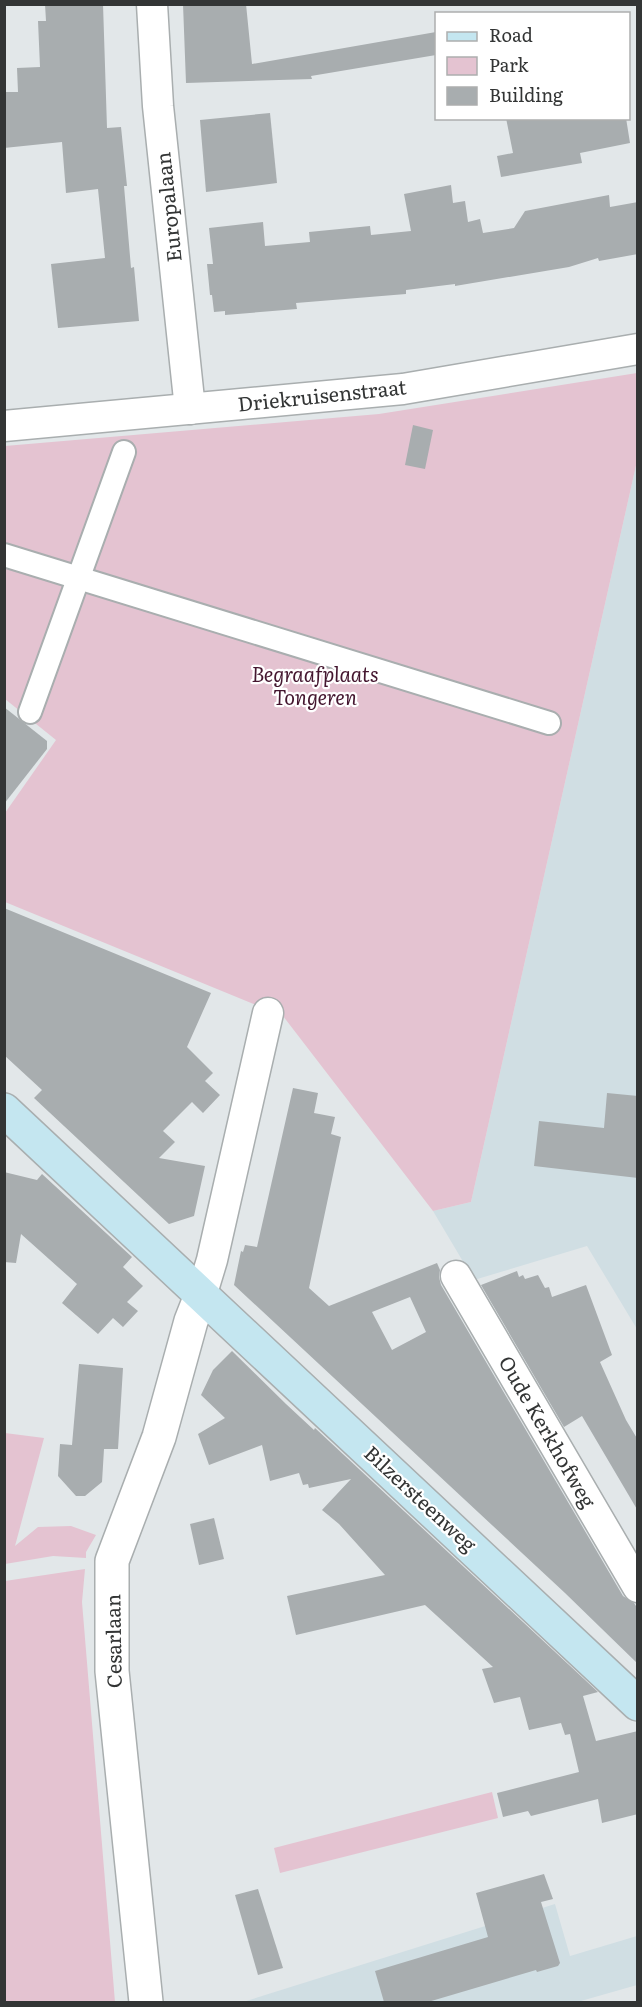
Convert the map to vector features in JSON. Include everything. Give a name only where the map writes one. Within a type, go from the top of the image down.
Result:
[{"type":"main road","name":"Bilzersteenweg","points":[[4,1110],[202,1293],[638,1704]]},
{"type":"street","name":"Europalaan","points":[[152,4],[158,106],[190,409]]},
{"type":"street","name":"Driekruisenstraat","points":[[4,426],[403,389],[638,349]]},
{"type":"street","points":[[30,712],[124,452]]},
{"type":"street","points":[[4,555],[549,723]]},
{"type":"street","points":[[202,1293],[212,1260],[268,1013]]},
{"type":"street","name":"Oude Kerkhofweg","points":[[456,1276],[638,1587]]},
{"type":"street","name":"Cesarlaan","points":[[146,2002],[112,1671],[112,1561],[159,1437],[191,1321],[202,1293]]},
{"type":"shaded area","points":[[637,461],[637,1329],[587,1246],[474,1280],[433,1211],[471,1202]]},
{"type":"shaded area","points":[[555,1904],[570,1956],[637,1936],[637,1985],[581,2002],[243,2002]]},
{"type":"green space","name":"Begraafplaats Tongeren","points":[[637,373],[637,461],[471,1202],[433,1211],[283,1016],[5,902],[5,813],[56,740],[5,699],[5,446],[379,414]]},
{"type":"green space","points":[[5,1433],[44,1438],[15,1546],[38,1527],[71,1526],[96,1535],[86,1552],[86,1558],[53,1556],[5,1564]]},
{"type":"green space","points":[[85,1569],[82,1602],[115,2002],[5,2002],[5,1581]]},
{"type":"green space","points":[[492,1792],[498,1818],[280,1873],[274,1848]]},
{"type":"building","points":[[45,4],[103,4],[107,128],[121,127],[127,186],[124,186],[131,268],[134,267],[139,321],[58,328],[51,264],[105,258],[98,189],[66,193],[62,142],[4,148],[4,92],[18,92],[17,68],[40,67],[38,21],[46,21]]},
{"type":"building","points":[[183,4],[246,4],[252,64],[435,32],[435,55],[311,76],[312,79],[186,83]]},
{"type":"building","points":[[270,113],[277,183],[206,192],[200,120]]},
{"type":"building","points":[[506,120],[626,120],[630,143],[580,153],[582,163],[501,177],[497,156],[513,153]]},
{"type":"building","points":[[451,185],[453,203],[465,201],[468,222],[480,219],[483,233],[514,228],[525,211],[609,195],[610,207],[638,202],[638,254],[599,261],[598,258],[569,267],[455,286],[455,284],[406,290],[406,294],[296,303],[297,309],[225,315],[225,311],[214,312],[207,264],[213,264],[209,228],[263,222],[265,246],[310,242],[309,232],[370,226],[371,235],[411,231],[404,194]]},
{"type":"building","points":[[413,425],[433,430],[425,469],[405,465]]},
{"type":"building","points":[[4,707],[47,741],[47,749],[4,804]]},
{"type":"building","points":[[4,908],[211,993],[187,1047],[213,1073],[205,1081],[220,1095],[203,1113],[192,1102],[163,1131],[175,1142],[159,1158],[205,1166],[194,1216],[169,1224],[34,1098],[42,1090],[4,1055]]},
{"type":"building","points":[[293,1088],[318,1093],[314,1113],[335,1117],[331,1134],[341,1137],[309,1288],[329,1306],[437,1263],[441,1285],[623,1596],[634,1603],[638,1609],[638,1664],[565,1593],[234,1285],[241,1251],[243,1252],[245,1245],[257,1247]],"holes":[[[410,1297],[426,1332],[392,1350],[372,1312]]]},
{"type":"building","points":[[607,1093],[638,1096],[638,1178],[534,1166],[539,1121],[604,1128]]},
{"type":"building","points":[[4,1172],[37,1180],[42,1174],[132,1257],[123,1267],[143,1286],[127,1302],[138,1311],[123,1327],[113,1318],[98,1334],[62,1303],[77,1284],[21,1234],[16,1263],[4,1262]]},
{"type":"building","points":[[517,1271],[519,1277],[523,1275],[525,1279],[538,1275],[545,1288],[549,1287],[552,1297],[586,1285],[612,1355],[600,1362],[626,1420],[638,1440],[638,1511],[582,1416],[564,1427],[481,1285]]},
{"type":"building","points":[[232,1351],[286,1404],[314,1430],[315,1428],[598,1692],[583,1696],[596,1741],[638,1731],[638,1814],[602,1823],[598,1799],[531,1816],[528,1811],[503,1817],[497,1793],[579,1772],[570,1734],[565,1735],[561,1723],[529,1730],[520,1697],[494,1703],[482,1669],[493,1667],[425,1605],[296,1635],[287,1596],[385,1575],[339,1524],[322,1510],[351,1479],[309,1488],[308,1484],[303,1485],[299,1473],[270,1481],[262,1445],[209,1465],[198,1434],[225,1418],[201,1395],[213,1370]]},
{"type":"building","points":[[79,1364],[123,1368],[118,1449],[104,1449],[102,1482],[85,1496],[76,1496],[58,1476],[60,1444],[72,1445]]},
{"type":"building","points":[[214,1518],[224,1559],[199,1565],[190,1524]]},
{"type":"building","points":[[544,1874],[553,1899],[541,1902],[560,1963],[558,1966],[537,1972],[536,1970],[428,2002],[384,2002],[375,1971],[488,1937],[476,1893]]},
{"type":"building","points":[[258,1889],[283,1968],[258,1975],[235,1895]]}]
